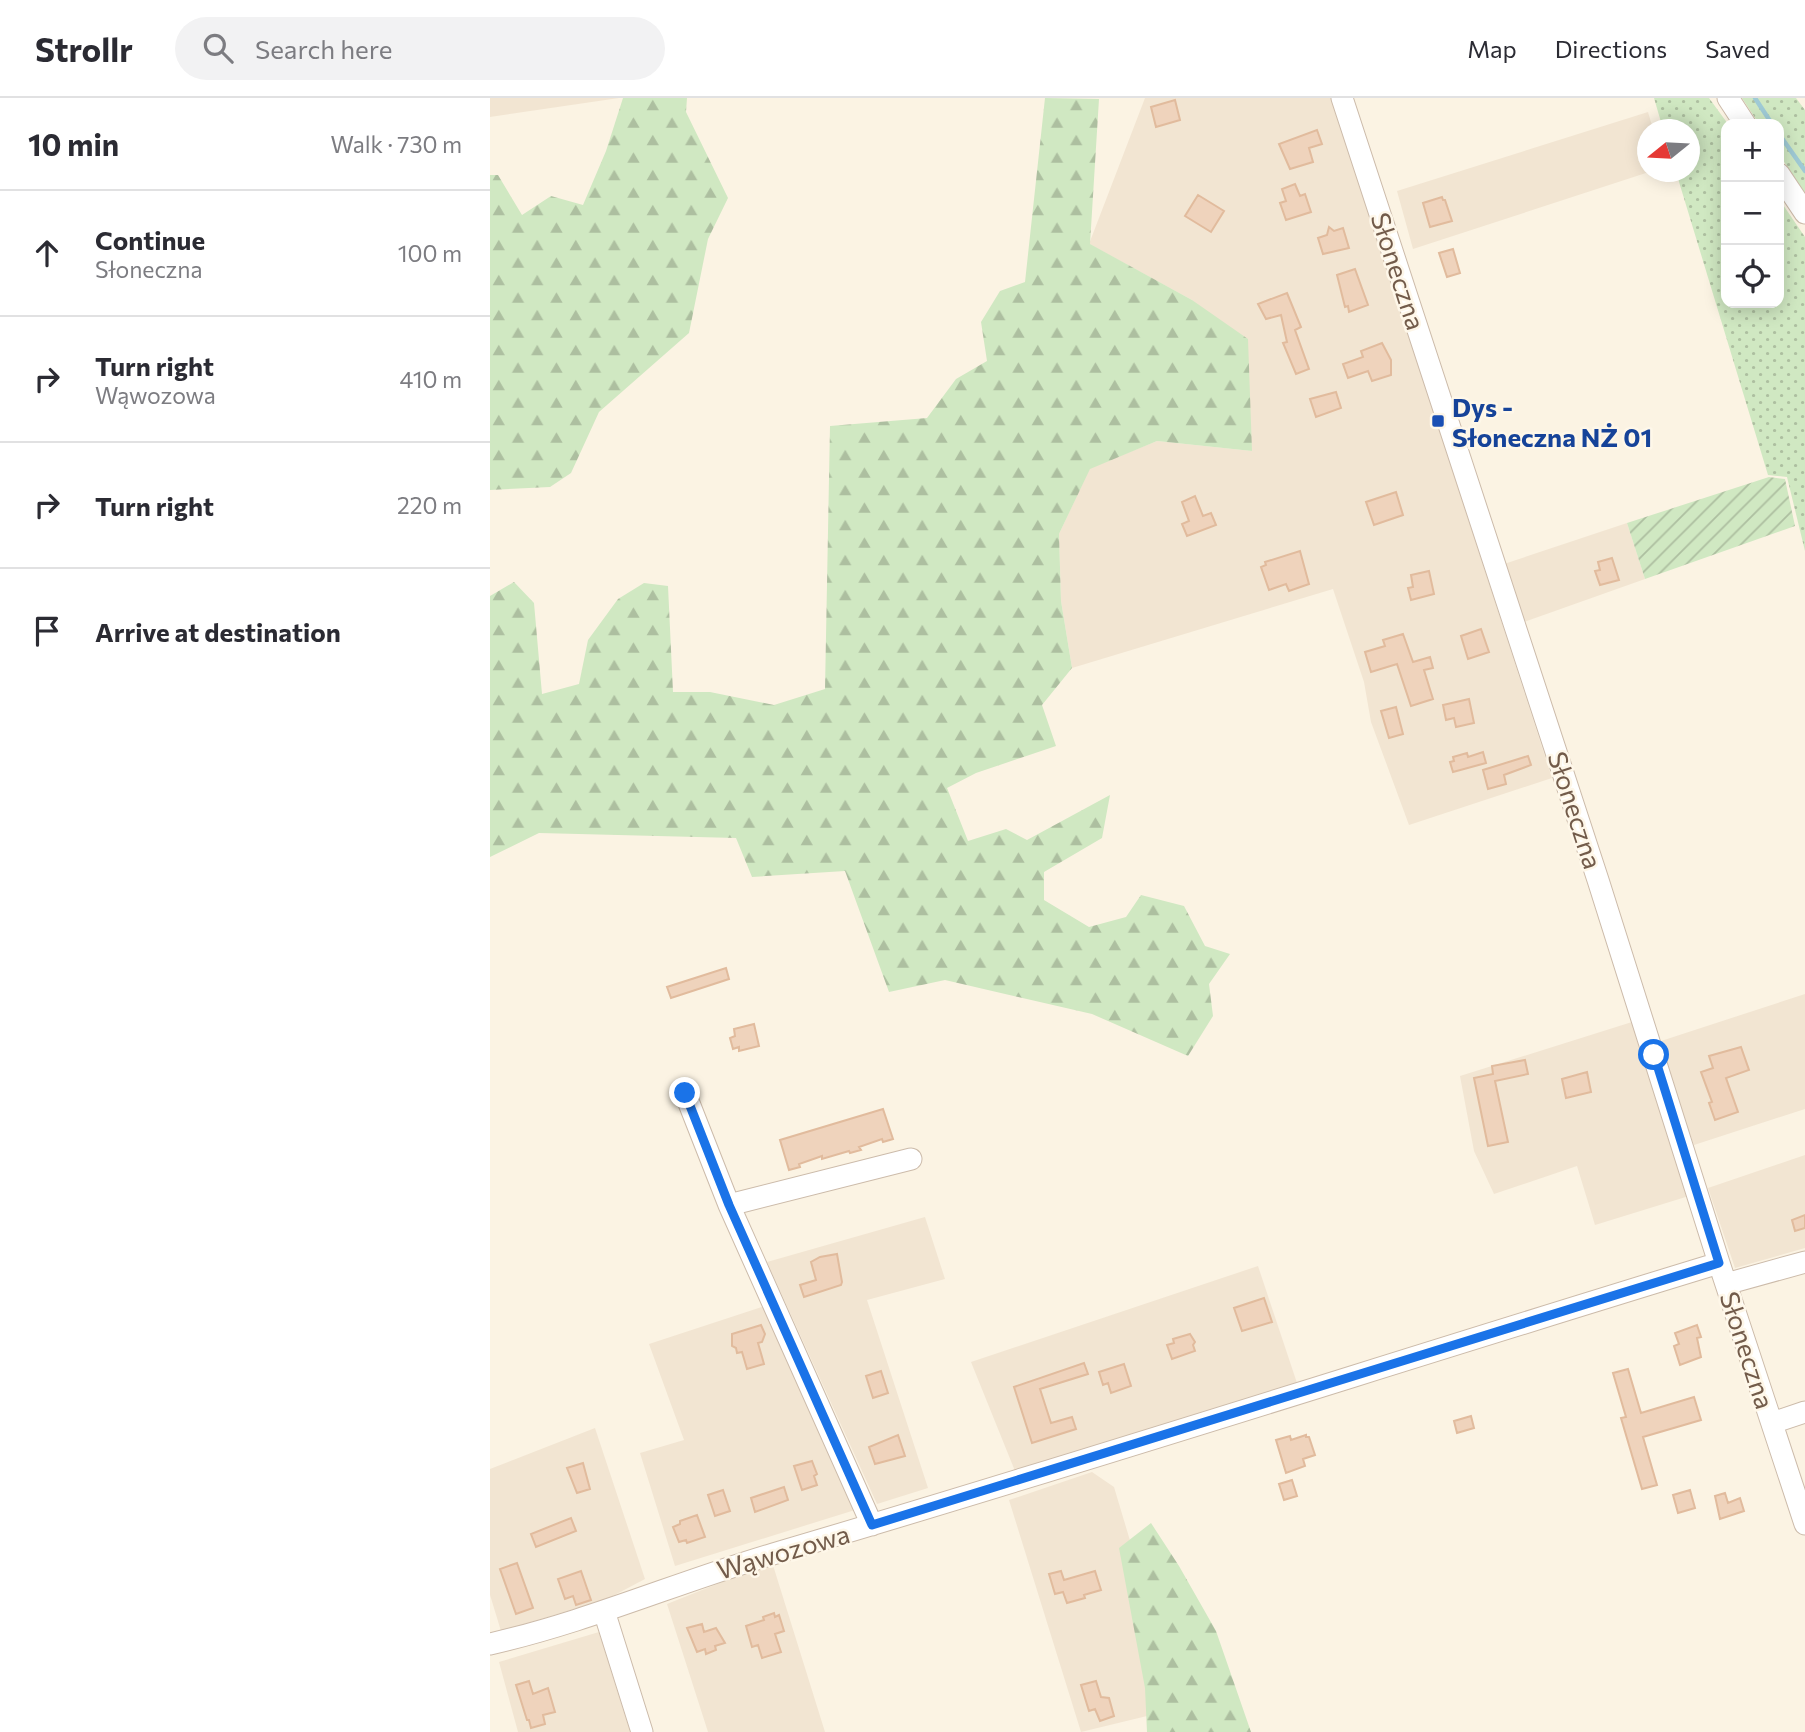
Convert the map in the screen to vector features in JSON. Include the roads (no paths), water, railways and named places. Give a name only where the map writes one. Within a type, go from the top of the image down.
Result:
[{"type":"street","name":"Słoneczna","points":[[1342,98],[1594,866],[1719,1263],[1805,1524]]},
{"type":"street","points":[[1728,98],[1742,119]]},
{"type":"street","points":[[1784,182],[1805,213]]},
{"type":"street","points":[[685,1093],[729,1205],[872,1525]]},
{"type":"street","points":[[729,1205],[911,1159]]},
{"type":"street","points":[[1726,1284],[1805,1262]]},
{"type":"street","name":"Wąwozowa","points":[[490,1644],[545,1631],[708,1573],[872,1525],[1719,1263]]},
{"type":"street","points":[[1772,1423],[1805,1412]]},
{"type":"street","points":[[604,1611],[642,1732]]},
{"type":"waterway","points":[[1755,98],[1769,119]]},
{"type":"waterway","points":[[1784,141],[1805,171]]},
{"type":"place","name":"Dys - Słoneczna NŻ 01","points":[[1438,421]]}]
